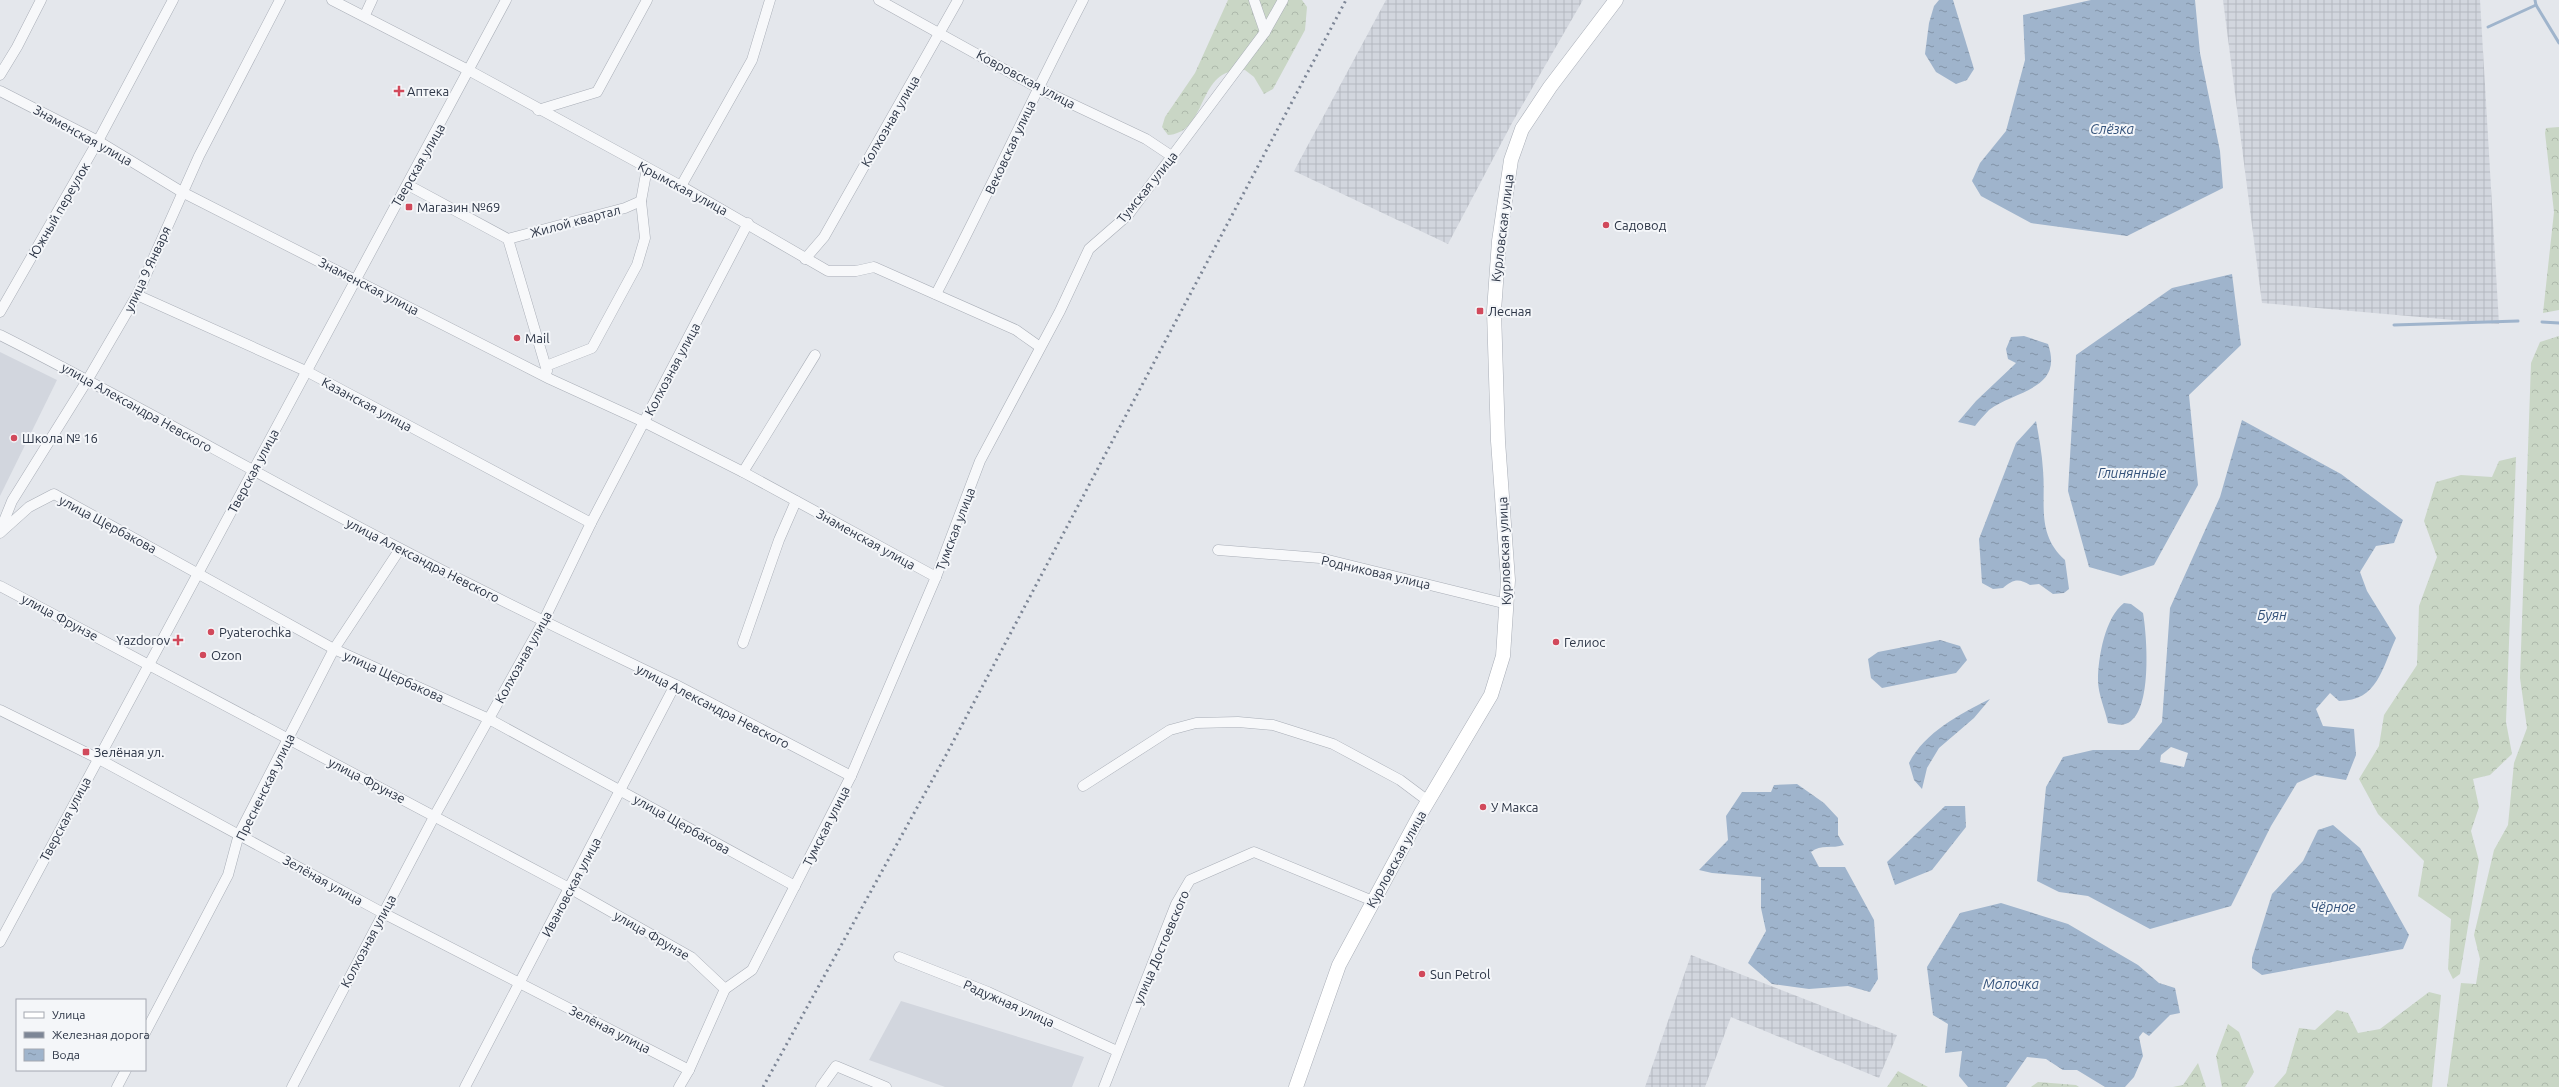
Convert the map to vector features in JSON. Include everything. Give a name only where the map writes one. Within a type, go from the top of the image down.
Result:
[{"type":"main road","name":"Курловская улица","points":[[1296,1087],[1333,980],[1373,901],[1428,801],[1491,695],[1503,656],[1508,580],[1498,441],[1494,311],[1500,240],[1511,160],[1522,129],[1555,81],[1616,0]]},
{"type":"street","points":[[0,75],[17,47],[41,0]]},
{"type":"street","name":"Южный переулок","points":[[0,312],[98,141],[173,0]]},
{"type":"street","name":"улица 9 Января","points":[[0,532],[12,501],[88,379],[137,295],[198,156],[280,0]]},
{"type":"street","name":"Крымская улица","points":[[332,0],[365,15],[470,71],[538,110],[681,186],[748,223],[805,259],[828,271],[856,272],[874,267],[1016,330],[1040,347]]},
{"type":"street","points":[[365,15],[372,0]]},
{"type":"street","name":"Тверская улица","points":[[0,942],[148,663],[199,573],[252,470],[308,372],[355,278],[470,71],[506,0]]},
{"type":"street","points":[[538,110],[597,92],[647,0]]},
{"type":"street","points":[[681,186],[752,60],[770,0]]},
{"type":"street","name":"Ковровская улица","points":[[879,0],[1038,88],[1146,139],[1173,157]]},
{"type":"street","name":"Колхозная улица","points":[[805,259],[824,237],[958,0]]},
{"type":"street","name":"Вековская улица","points":[[936,294],[989,193],[1038,88],[1082,0]]},
{"type":"street","points":[[1254,0],[1265,32]]},
{"type":"street","name":"Тумская улица","points":[[725,989],[752,970],[851,776],[936,578],[980,461],[1060,311],[1089,249],[1128,215],[1173,157],[1265,32],[1283,0]]},
{"type":"street","name":"Знаменская улица","points":[[0,91],[98,141],[182,192],[355,278],[550,379],[644,422],[743,472],[936,578]]},
{"type":"street","points":[[546,366],[592,348],[637,265],[645,238],[641,201],[647,168]]},
{"type":"street","points":[[408,185],[508,239],[550,379]]},
{"type":"street","name":"Жилой квартал","points":[[508,239],[625,208],[641,201]]},
{"type":"street","name":"Колхозная улица","points":[[292,1087],[382,913],[543,622],[591,523],[748,223]]},
{"type":"street","name":"Казанская улица","points":[[137,295],[308,372],[591,523]]},
{"type":"street","name":"улица Александра Невского","points":[[0,335],[88,379],[252,470],[400,549],[543,622],[675,685],[851,776]]},
{"type":"street","points":[[743,472],[815,355]]},
{"type":"street","name":"улица Щербакова","points":[[0,532],[29,507],[54,494],[334,649],[489,719],[795,886]]},
{"type":"street","points":[[743,643],[779,540],[796,501]]},
{"type":"street","name":"Пресненская улица","points":[[146,1031],[228,876],[239,834],[334,649],[400,549]]},
{"type":"street","name":"Родниковая улица","points":[[1218,550],[1333,561],[1507,604]]},
{"type":"street","name":"улица Фрунзе","points":[[0,586],[148,663],[288,740],[435,815],[571,889],[691,957],[725,989]]},
{"type":"street","name":"Ивановская улица","points":[[466,1087],[622,791],[675,685]]},
{"type":"street","name":"Зелёная улица","points":[[0,710],[97,758],[382,913],[520,982],[689,1070]]},
{"type":"street","points":[[1083,786],[1170,730],[1196,723],[1238,722],[1273,725],[1333,744],[1400,780],[1428,801]]},
{"type":"street","name":"улица Достоевского","points":[[1104,1087],[1176,904],[1190,880],[1254,852],[1373,901]]},
{"type":"street","name":"Радужная улица","points":[[899,957],[988,992],[1117,1051]]},
{"type":"street","points":[[679,1087],[689,1070],[725,989]]},
{"type":"street","points":[[821,1087],[836,1066],[886,1087]]},
{"type":"street","points":[[117,1087],[125,1071]]},
{"type":"shaded area","points":[[1386,0],[1583,0],[1512,123],[1448,244],[1294,171]]},
{"type":"shaded area","points":[[2223,0],[2480,0],[2499,324],[2262,303]]},
{"type":"shaded area","name":"Школа № 16","points":[[0,352],[57,380],[0,496]]},
{"type":"shaded area","points":[[1691,955],[1897,1035],[1879,1078],[1731,1017],[1705,1087],[1645,1087]]},
{"type":"shaded area","points":[[901,1001],[1084,1057],[1072,1087],[945,1087],[869,1060]]},
{"type":"green space","points":[[1228,0],[1302,0],[1307,7],[1305,30],[1273,89],[1264,94],[1254,77],[1245,70],[1226,73],[1216,80],[1209,89],[1194,118],[1188,126],[1179,132],[1168,135],[1162,127],[1165,117],[1195,73]]},
{"type":"green space","points":[[2559,127],[2559,310],[2543,313],[2554,212],[2545,133],[2546,128]]},
{"type":"green space","points":[[2559,336],[2559,1087],[2447,1087],[2461,983],[2476,984],[2480,959],[2474,935],[2494,850],[2508,825],[2514,763],[2527,728],[2520,678],[2531,363],[2540,342]]},
{"type":"green space","points":[[2516,457],[2506,722],[2512,754],[2490,775],[2473,779],[2479,807],[2471,831],[2479,861],[2460,974],[2453,979],[2448,969],[2451,919],[2418,896],[2424,861],[2378,814],[2359,779],[2379,746],[2384,715],[2417,665],[2419,606],[2437,557],[2424,521],[2436,482],[2461,475],[2492,477],[2499,461]]},
{"type":"green space","points":[[2429,992],[2441,995],[2432,1087],[2274,1087],[2286,1073],[2299,1028],[2315,1030],[2337,1010],[2348,1013],[2358,1033],[2380,1029]]},
{"type":"green space","points":[[2228,1024],[2239,1032],[2254,1072],[2245,1087],[2222,1087],[2216,1056]]},
{"type":"green space","points":[[2198,1063],[2206,1087],[2173,1087],[2183,1085]]},
{"type":"green space","points":[[1898,1071],[1928,1087],[1887,1087]]},
{"type":"green space","points":[[2038,1082],[2076,1085],[2079,1087],[2031,1087]]},
{"type":"water","points":[[1939,0],[1953,0],[1974,69],[1967,80],[1956,84],[1936,72],[1925,54],[1929,23],[1934,6]]},
{"type":"water","name":"Слёзка","points":[[2091,0],[2195,0],[2200,53],[2220,151],[2223,188],[2127,236],[2031,223],[1981,196],[1972,181],[1980,163],[2006,131],[2025,60],[2023,15]]},
{"type":"water","name":"Глинянные","points":[[2232,274],[2241,345],[2189,395],[2198,485],[2154,565],[2121,576],[2089,567],[2068,491],[2076,355],[2172,288]]},
{"type":"water","points":[[2024,336],[2048,344],[2051,359],[2049,371],[2043,380],[2034,387],[2000,403],[1989,410],[1975,426],[1958,422],[1976,401],[2016,363],[2008,359],[2006,349],[2011,337]]},
{"type":"water","name":"Буян","points":[[2242,420],[2341,474],[2403,520],[2394,543],[2376,546],[2360,572],[2367,591],[2396,638],[2377,681],[2370,689],[2352,700],[2339,701],[2330,693],[2316,709],[2323,726],[2354,729],[2356,755],[2346,780],[2315,775],[2297,783],[2271,826],[2231,906],[2150,929],[2088,896],[2059,892],[2037,881],[2046,787],[2063,757],[2093,750],[2139,750],[2162,722],[2170,608],[2220,497]],"holes":[[[2171,747],[2188,753],[2184,767],[2160,762],[2161,755]]]},
{"type":"water","points":[[2036,421],[2043,464],[2044,518],[2050,540],[2065,560],[2069,589],[2064,593],[2053,594],[2039,584],[2030,585],[2019,580],[2013,581],[2003,588],[1993,589],[1982,583],[1979,539],[2016,443]]},
{"type":"water","points":[[2124,603],[2131,604],[2143,613],[2146,637],[2146,670],[2145,686],[2138,713],[2128,723],[2120,725],[2108,723],[2100,696],[2098,671],[2101,650],[2107,628],[2117,609]]},
{"type":"water","points":[[1940,640],[1960,646],[1967,660],[1956,673],[1882,688],[1871,678],[1868,659],[1878,652]]},
{"type":"water","points":[[1990,699],[1974,718],[1939,748],[1927,768],[1922,789],[1914,780],[1909,763],[1916,752],[1924,742],[1944,725]]},
{"type":"water","points":[[1797,784],[1824,803],[1838,818],[1838,835],[1844,845],[1823,847],[1811,852],[1819,867],[1845,867],[1874,920],[1878,979],[1870,992],[1848,986],[1809,989],[1772,984],[1748,963],[1766,931],[1761,908],[1761,877],[1712,873],[1699,870],[1728,840],[1726,816],[1742,792],[1771,792],[1774,785]]},
{"type":"water","points":[[1945,806],[1965,806],[1966,827],[1932,870],[1895,885],[1887,862]]},
{"type":"water","name":"Чёрное","points":[[2333,825],[2360,848],[2409,935],[2403,949],[2262,975],[2252,968],[2252,958],[2272,894],[2303,861],[2318,830]]},
{"type":"water","name":"Молочка","points":[[2001,903],[2068,924],[2138,965],[2159,983],[2175,988],[2180,1013],[2170,1015],[2149,1036],[2143,1032],[2139,1037],[2143,1056],[2134,1077],[2125,1087],[2105,1087],[2077,1070],[2063,1070],[2046,1059],[2027,1057],[2006,1087],[1968,1087],[1959,1076],[1962,1051],[1945,1053],[1948,1024],[1933,1015],[1927,967],[1960,913]]},
{"type":"waterway","points":[[2535,0],[2536,5],[2559,43]]},
{"type":"waterway","points":[[2488,27],[2536,5]]},
{"type":"waterway","points":[[2394,325],[2518,321]]},
{"type":"waterway","points":[[2542,322],[2559,323]]},
{"type":"railway","points":[[763,1087],[945,757],[1346,0]]},
{"type":"place","name":"Аптека","points":[[399,91]]},
{"type":"place","name":"Магазин №69","points":[[409,207]]},
{"type":"place","name":"Садовод","points":[[1606,225]]},
{"type":"place","name":"Лесная","points":[[1480,311]]},
{"type":"place","name":"Mail","points":[[517,338]]},
{"type":"place","name":"Школа № 16","points":[[14,438]]},
{"type":"place","name":"Pyaterochka","points":[[211,632]]},
{"type":"place","name":"Yazdorov","points":[[178,640]]},
{"type":"place","name":"Гелиос","points":[[1556,642]]},
{"type":"place","name":"Ozon","points":[[203,655]]},
{"type":"place","name":"Зелёная ул.","points":[[86,752]]},
{"type":"place","name":"У Макса","points":[[1483,807]]},
{"type":"place","name":"Sun Petrol","points":[[1422,974]]}]
